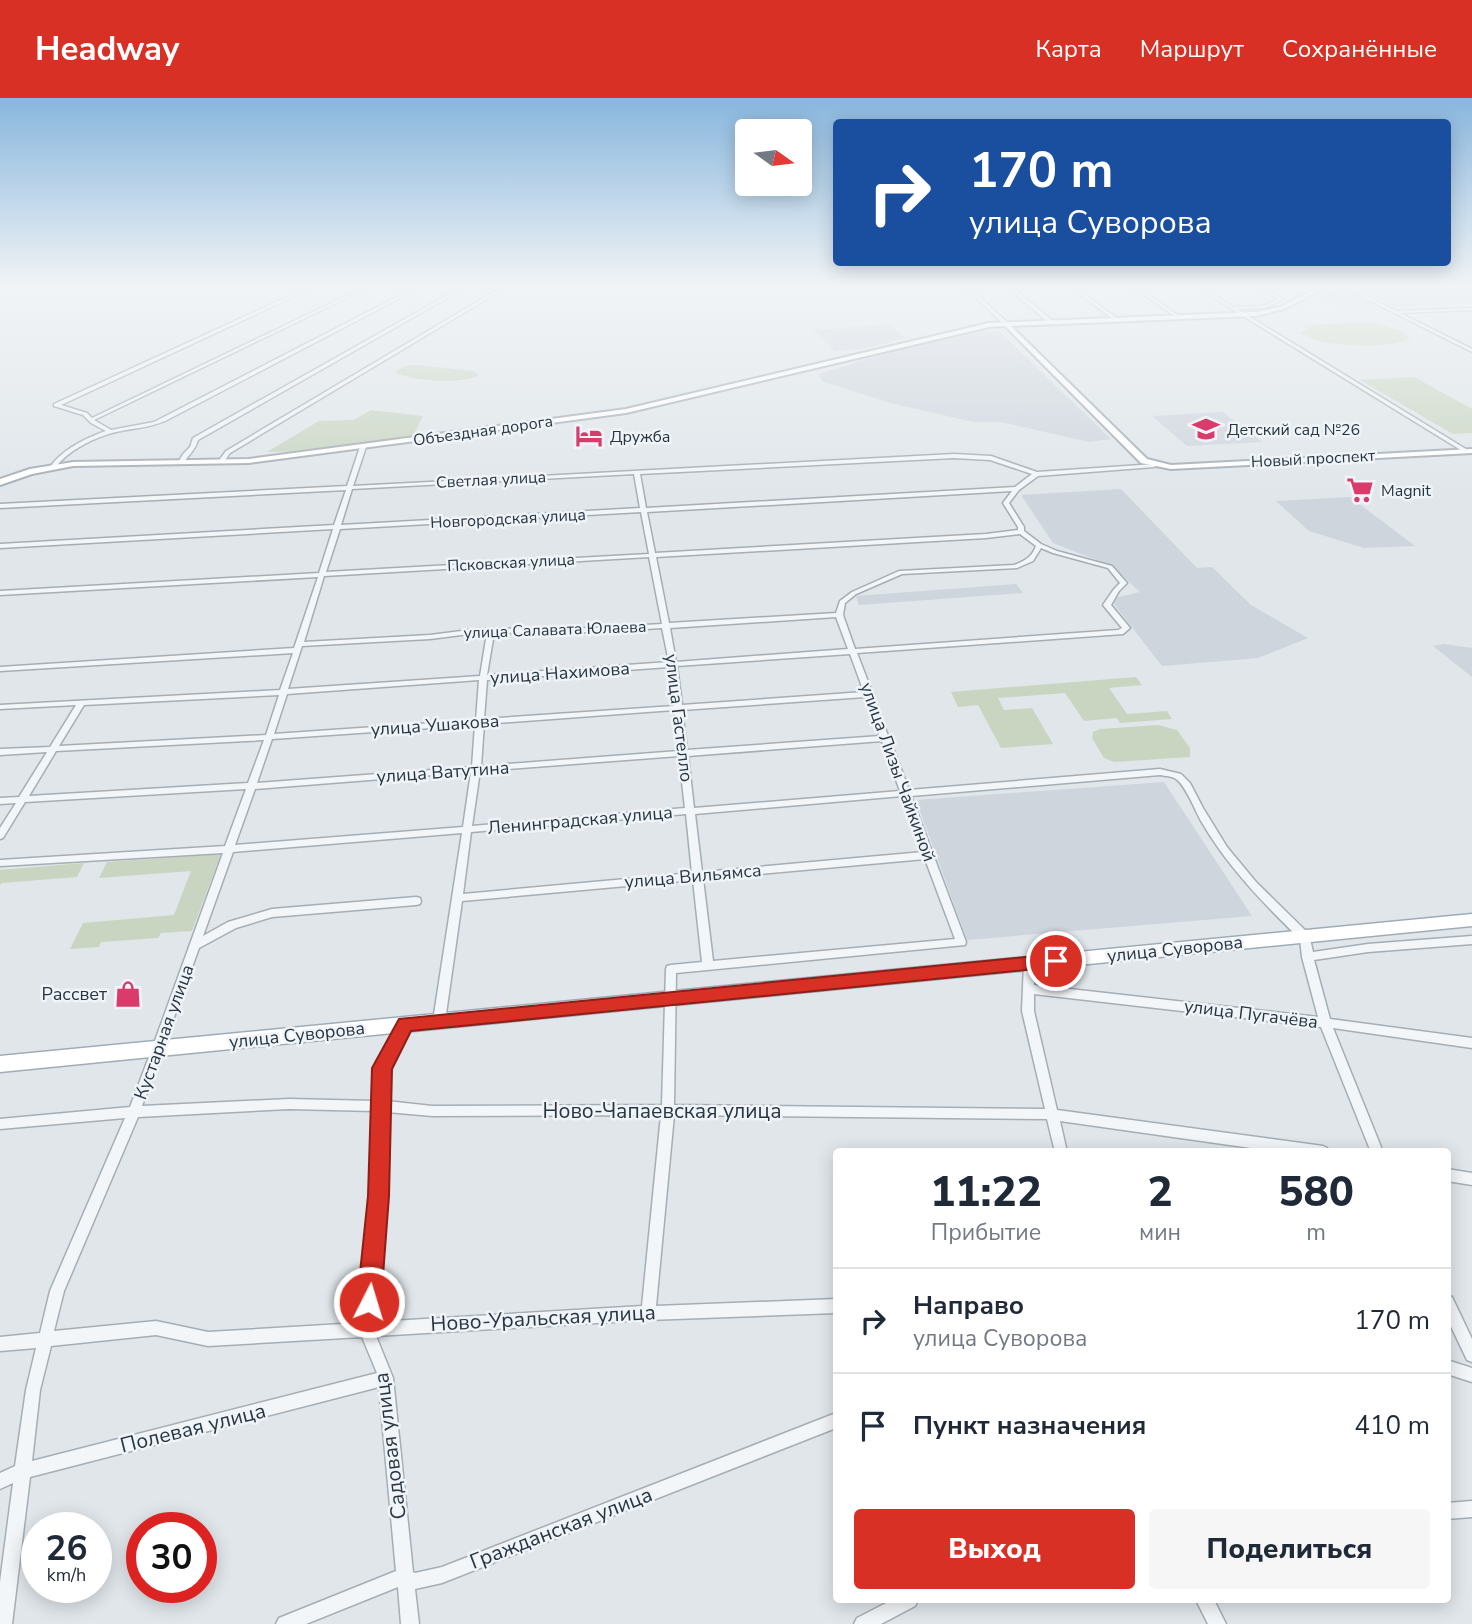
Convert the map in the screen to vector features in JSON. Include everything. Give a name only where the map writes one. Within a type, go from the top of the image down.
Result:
[{"type":"main road","name":"Объездная дорога","points":[[0,482],[53,467],[87,463],[221,462],[295,456],[653,406],[861,355]]},
{"type":"main road","points":[[1037,355],[1144,461],[1153,465]]},
{"type":"main road","name":"Новый проспект","points":[[1153,465],[1171,467],[1469,451]]},
{"type":"main road","name":"улица Суворова","points":[[0,1065],[1472,920]]},
{"type":"street","points":[[110,431],[91,421],[85,414],[57,405],[165,355]]},
{"type":"street","points":[[91,421],[227,355]]},
{"type":"street","points":[[53,467],[63,456],[110,431],[154,425],[288,355]]},
{"type":"street","points":[[181,463],[193,448],[195,439],[344,355]]},
{"type":"street","points":[[221,462],[228,452],[390,355]]},
{"type":"street","points":[[1311,355],[1469,451]]},
{"type":"street","name":"Кустарная улица","points":[[4,1624],[33,1390],[57,1291],[134,1112],[196,945],[269,737],[363,447]]},
{"type":"street","name":"Светлая улица","points":[[0,506],[981,456],[1036,474]]},
{"type":"street","points":[[839,615],[842,602],[854,593],[901,572],[1015,567],[1030,562],[1037,555],[1039,545],[1021,531],[1006,503],[1017,489],[1036,474],[1153,465]]},
{"type":"street","name":"улица Гастелло","points":[[637,474],[673,665],[708,965]]},
{"type":"street","name":"Новгородская улица","points":[[0,546],[1017,489]]},
{"type":"street","name":"Псковская улица","points":[[0,593],[986,536],[1021,531]]},
{"type":"street","name":"улица Нахимова","points":[[0,707],[284,692],[673,665],[1120,632],[1126,628],[1107,605],[1124,583],[1110,567],[1039,545]]},
{"type":"street","name":"улица Салавата Юлаева","points":[[0,669],[491,631],[593,630],[839,615]]},
{"type":"street","name":"улица Лизы Чайкиной","points":[[708,965],[822,957],[961,942],[839,615]]},
{"type":"street","points":[[439,1021],[476,769],[483,678],[491,631]]},
{"type":"street","name":"улица Ушакова","points":[[0,752],[269,737],[870,694]]},
{"type":"street","points":[[0,836],[82,702]]},
{"type":"street","name":"улица Ватутина","points":[[0,801],[251,786],[887,738]]},
{"type":"street","name":"Ленинградская улица","points":[[0,863],[230,849],[1160,772],[1178,776],[1187,785],[1227,857],[1254,889],[1305,937]]},
{"type":"street","name":"улица Вильямса","points":[[457,898],[929,855]]},
{"type":"street","points":[[196,945],[232,925],[272,912],[416,901]]},
{"type":"street","points":[[1305,937],[1307,957],[1327,1023],[1375,1148]]},
{"type":"street","points":[[1307,957],[1368,948],[1472,940]]},
{"type":"street","points":[[1029,963],[1028,1011],[1060,1148]]},
{"type":"street","points":[[648,1312],[667,1110],[671,969],[708,965]]},
{"type":"street","name":"улица Пугачёва","points":[[1029,989],[1327,1023],[1472,1043]]},
{"type":"street","name":"Садовая улица","points":[[406,1024],[382,1068],[379,1196],[366,1328],[386,1378],[410,1624]]},
{"type":"street","name":"Ново-Чапаевская улица","points":[[0,1124],[134,1112],[289,1104],[381,1106],[432,1111],[667,1110],[1051,1114],[1294,1148]]},
{"type":"street","points":[[1451,1176],[1472,1180]]},
{"type":"street","name":"Ново-Уральская улица","points":[[0,1344],[156,1328],[208,1339],[648,1312],[833,1306]]},
{"type":"street","points":[[1451,1310],[1472,1355]]},
{"type":"street","points":[[1451,1368],[1472,1375]]},
{"type":"street","name":"Полевая улица","points":[[0,1481],[23,1471],[386,1378]]},
{"type":"street","name":"Гражданская улица","points":[[285,1624],[404,1576],[415,1581],[442,1575],[833,1422]]},
{"type":"street","points":[[1451,1511],[1472,1509]]},
{"type":"street","points":[[863,1624],[903,1603]]},
{"type":"street","points":[[1206,1603],[1217,1624]]},
{"type":"shaded area","points":[[879,355],[1024,355],[1111,439],[1089,442],[1001,422],[974,422],[890,403],[822,381],[819,374]]},
{"type":"shaded area","name":"Детский сад №26","points":[[1223,412],[1262,442],[1187,446],[1152,416]]},
{"type":"shaded area","points":[[1121,489],[1197,568],[1212,567],[1251,605],[1308,638],[1258,658],[1162,666],[1110,599],[1140,592],[1112,566],[1053,543],[1021,495]]},
{"type":"shaded area","points":[[1350,497],[1415,546],[1364,548],[1309,531],[1276,501]]},
{"type":"shaded area","points":[[1016,584],[1023,593],[859,605],[856,596]]},
{"type":"shaded area","points":[[1444,644],[1472,648],[1472,677],[1433,646]]},
{"type":"shaded area","points":[[1164,782],[1252,916],[967,940],[916,800]]},
{"type":"green space","points":[[406,366],[474,371],[479,375],[462,380],[437,381],[412,378],[395,372]]},
{"type":"green space","points":[[1414,377],[1472,409],[1472,433],[1453,434],[1360,380]]},
{"type":"green space","points":[[371,410],[423,416],[412,438],[315,451],[267,452],[319,421],[354,420]]},
{"type":"green space","points":[[1136,677],[1142,685],[1109,688],[1127,714],[1167,711],[1172,719],[1120,723],[1117,718],[1084,721],[1065,693],[998,698],[1004,710],[1032,708],[1053,744],[1001,748],[978,705],[958,707],[951,692]]},
{"type":"green space","points":[[1158,725],[1177,730],[1190,748],[1190,757],[1114,762],[1104,758],[1092,738],[1093,732],[1100,729]]},
{"type":"green space","points":[[221,854],[192,931],[161,933],[158,938],[101,942],[99,947],[70,949],[83,923],[174,915],[191,871],[99,878],[107,862]]},
{"type":"green space","points":[[84,863],[77,877],[0,885],[0,870]]},
{"type":"place","name":"Детский сад №26","points":[[1206,429]]},
{"type":"place","name":"Дружба","points":[[589,436]]},
{"type":"place","name":"Magnit","points":[[1360,490]]},
{"type":"place","name":"Рассвет","points":[[128,994]]},
{"type":"route","points":[[369,1302],[379,1196],[382,1068],[406,1024],[1056,961]]}]
